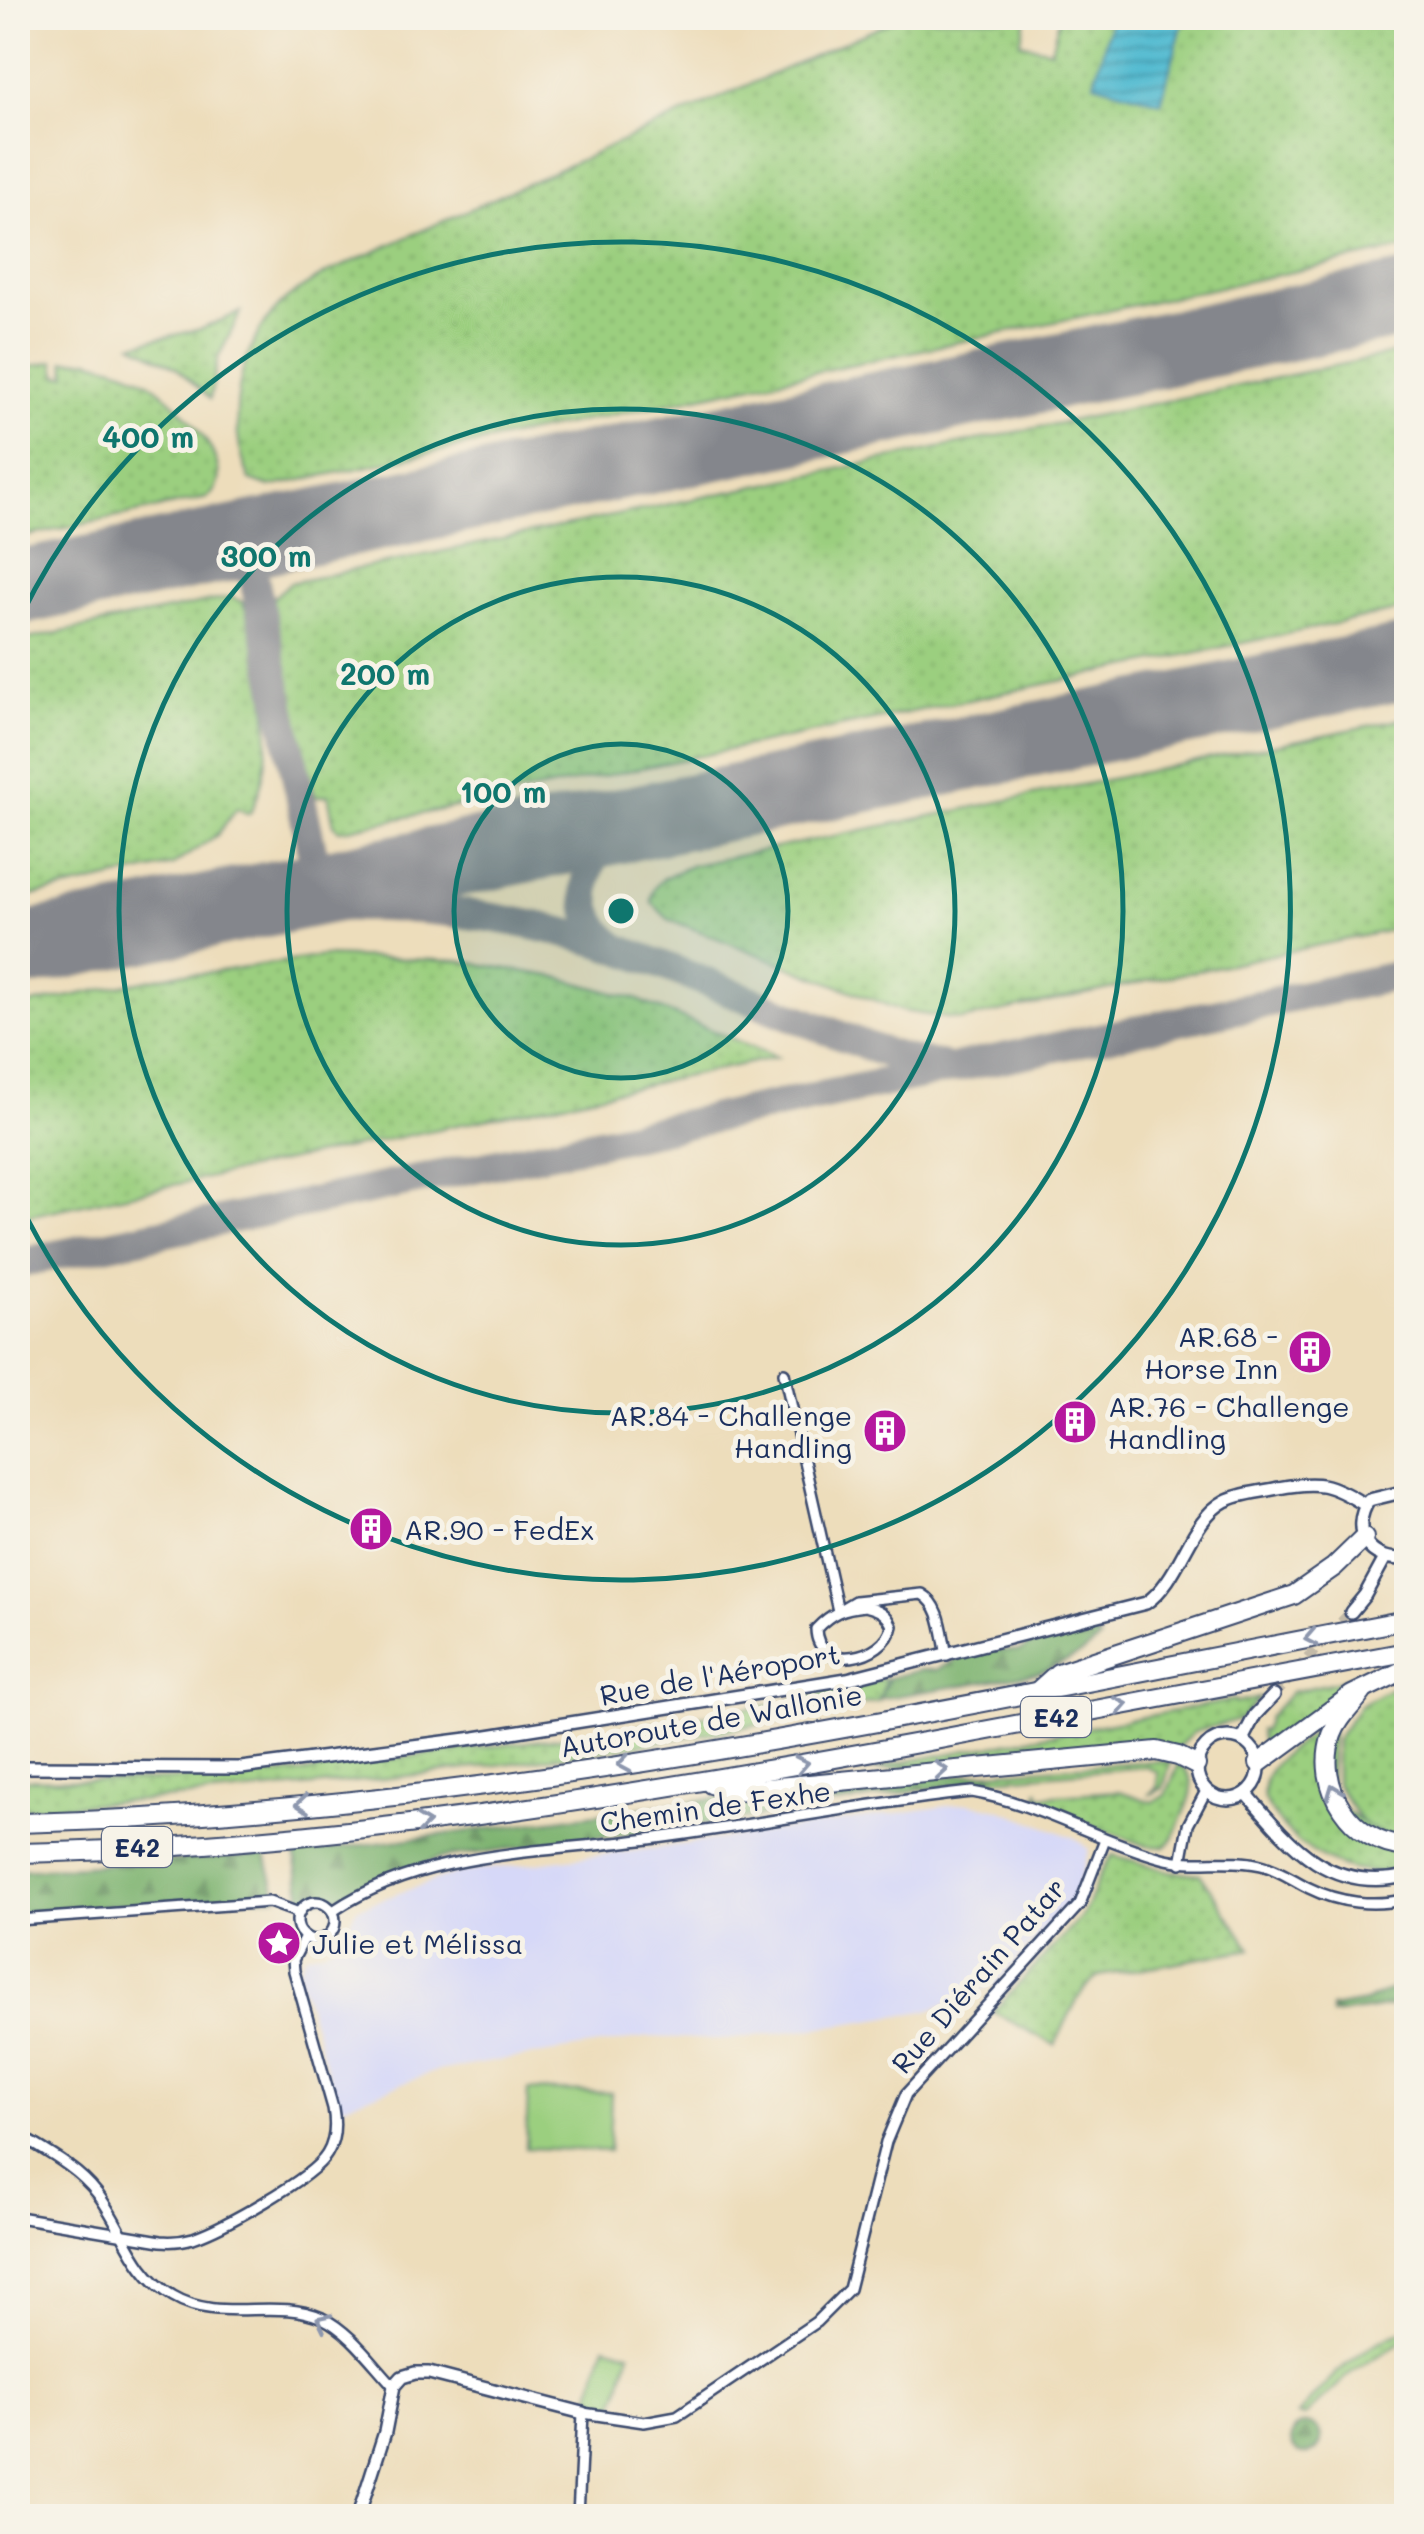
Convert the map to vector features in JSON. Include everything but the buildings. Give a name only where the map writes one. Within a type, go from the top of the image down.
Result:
[{"type":"highway","points":[[1039,1690],[1058,1673],[1294,1595],[1364,1538]]},
{"type":"highway","name":"Autoroute de Wallonie","points":[[18,1823],[258,1809],[489,1785],[720,1749],[1406,1620]]},
{"type":"highway","name":"Autoroute de Wallonie","points":[[18,1853],[256,1840],[488,1815],[706,1782],[1406,1652]]},
{"type":"highway","points":[[1259,1763],[1344,1700],[1406,1669]]},
{"type":"highway","points":[[1363,1691],[1332,1736],[1327,1758],[1330,1784],[1335,1798],[1356,1826],[1380,1842],[1406,1847]]},
{"type":"highway","points":[[706,1782],[735,1791],[1157,1751],[1196,1765]]},
{"type":"street","points":[[784,1373],[838,1611]]},
{"type":"street","name":"Rue de l'Aéroport","points":[[18,1767],[223,1768],[299,1762],[778,1692],[947,1655],[1146,1604],[1170,1582],[1202,1524],[1226,1500],[1310,1482],[1341,1490],[1365,1505]]},
{"type":"street","points":[[1384,1560],[1364,1538],[1361,1519],[1365,1505],[1374,1497],[1406,1491]]},
{"type":"street","points":[[1384,1560],[1406,1558]]},
{"type":"street","points":[[1351,1612],[1384,1560]]},
{"type":"street","points":[[838,1611],[876,1608],[889,1618],[890,1634],[878,1650],[835,1657],[822,1652],[816,1642],[816,1629],[838,1611],[855,1601],[922,1594],[937,1610],[947,1655]]},
{"type":"street","points":[[1242,1740],[1254,1715],[1274,1695]]},
{"type":"street","points":[[1232,1737],[1250,1745],[1259,1763],[1258,1780],[1247,1794],[1226,1800],[1200,1784],[1196,1765],[1212,1740],[1232,1737]]},
{"type":"street","points":[[1181,1863],[1192,1813],[1206,1791]]},
{"type":"street","name":"Chemin de Fexhe","points":[[333,1910],[444,1865],[648,1840],[972,1792],[1181,1863],[1238,1861],[1264,1865],[1329,1897],[1388,1904],[1406,1899]]},
{"type":"street","points":[[1247,1794],[1317,1864],[1358,1878],[1406,1876]]},
{"type":"street","name":"Rue Diérain Patar","points":[[394,2386],[415,2373],[429,2373],[583,2413],[644,2422],[677,2416],[816,2322],[849,2289],[886,2142],[906,2094],[1080,1904],[1105,1839]]},
{"type":"street","name":"Chemin de Fexhe","points":[[18,1920],[269,1902],[299,1913],[315,1902],[333,1910]]},
{"type":"street","name":"Chemin de Fexhe","points":[[306,1937],[327,1938],[335,1926],[333,1910]]},
{"type":"street","points":[[18,2217],[170,2242],[202,2234],[306,2176],[328,2152],[335,2134],[334,2108],[293,1966],[306,1937],[298,1926],[299,1913]]},
{"type":"street","points":[[18,2134],[86,2180],[142,2270],[173,2296],[210,2310],[298,2312],[322,2318],[337,2328],[394,2386],[386,2432],[358,2516]]},
{"type":"street","points":[[578,2516],[583,2413]]},
{"type":"shaded area","points":[[968,1803],[999,1809],[1075,1838],[1089,1849],[1075,1896],[996,1984],[931,2010],[851,2023],[725,2040],[648,2037],[436,2071],[338,2108],[298,1971],[306,1954],[324,1950],[340,1940],[357,1908],[456,1873]]},
{"type":"green space","points":[[898,18],[1026,18],[1020,43],[1051,50],[1059,18],[1406,18],[1406,248],[269,487],[250,480],[238,434],[239,387],[254,342],[266,322],[292,295],[327,273]]},
{"type":"green space","points":[[241,312],[218,358],[210,399],[177,368],[133,344],[201,329]]},
{"type":"green space","points":[[1406,351],[1406,609],[349,829],[339,830],[334,825],[328,795],[314,797],[272,599],[290,583]]},
{"type":"green space","points":[[89,360],[140,377],[173,402],[213,453],[217,485],[207,498],[18,538],[18,369],[54,361],[58,376],[67,375],[65,361]]},
{"type":"green space","points":[[231,597],[242,602],[246,610],[267,710],[266,759],[252,810],[248,814],[237,808],[217,835],[173,865],[18,899],[18,641]]},
{"type":"green space","points":[[1406,718],[1406,927],[961,1020],[902,1011],[668,919],[652,903],[659,883],[693,865]]},
{"type":"green space","points":[[324,956],[461,961],[557,977],[636,999],[777,1057],[18,1218],[18,1007],[181,973],[199,974]]},
{"type":"green space","points":[[1083,1626],[1100,1639],[1079,1655],[1037,1673],[879,1699],[889,1678],[936,1670],[975,1649],[1019,1651],[1048,1636]]},
{"type":"green space","points":[[1370,1674],[1264,1754],[1259,1730],[1263,1731],[1268,1718],[1291,1692]]},
{"type":"green space","points":[[886,1678],[879,1701],[558,1757],[343,1783],[18,1808],[18,1779],[137,1781],[303,1773],[781,1703]]},
{"type":"green space","points":[[1406,1680],[1406,1841],[1394,1840],[1363,1824],[1336,1784],[1336,1740],[1360,1705]]},
{"type":"green space","points":[[1259,1698],[1240,1719],[1194,1732],[1178,1747],[856,1771],[1234,1700],[1236,1703]]},
{"type":"green space","points":[[1332,1721],[1329,1799],[1406,1853],[1406,1869],[1363,1871],[1324,1858],[1290,1833],[1264,1799],[1268,1773],[1276,1763]]},
{"type":"green space","points":[[1171,1762],[1163,1788],[1148,1795],[1157,1788],[1158,1773],[1147,1767],[990,1779],[990,1772]]},
{"type":"green space","points":[[1179,1763],[1189,1776],[1191,1796],[1174,1837],[1165,1847],[1146,1846],[1051,1810],[1037,1798],[1039,1789],[1040,1796],[1119,1791],[1152,1802],[1166,1795]]},
{"type":"green space","points":[[990,1772],[990,1779],[757,1817],[439,1858],[336,1898],[302,1899],[295,1854],[740,1795]]},
{"type":"green space","points":[[266,1855],[277,1897],[208,1898],[18,1913],[18,1870]]},
{"type":"green space","points":[[1113,1855],[1169,1871],[1200,1874],[1251,1949],[1099,1976],[1079,1998],[1055,2045],[993,2012],[1081,1917]]},
{"type":"green space","points":[[1391,1989],[1406,1994],[1406,2004],[1332,2015],[1331,2008],[1365,2002]]},
{"type":"green space","points":[[528,2090],[611,2093],[609,2151],[526,2148]]},
{"type":"green space","points":[[1406,2330],[1406,2339],[1352,2372],[1305,2416],[1298,2415],[1346,2364],[1374,2344]]},
{"type":"green space","points":[[605,2345],[630,2352],[614,2408],[589,2401]]},
{"type":"green space","points":[[1306,2424],[1317,2428],[1321,2439],[1317,2450],[1306,2454],[1295,2450],[1291,2439],[1295,2428]]},
{"type":"water","points":[[1112,18],[1184,18],[1161,102],[1094,83]]},
{"type":"taxiway","points":[[246,541],[316,869],[336,895],[361,907]]},
{"type":"taxiway","points":[[618,948],[605,938],[589,911],[586,896],[591,866],[614,836],[653,820]]},
{"type":"taxiway","points":[[54,943],[217,916],[316,907],[405,908],[496,918],[625,951],[880,1051],[940,1065]]},
{"type":"taxiway","points":[[18,1263],[1406,974]]},
{"type":"runway","points":[[18,588],[1406,299]]},
{"type":"runway","points":[[18,951],[1406,662]]},
{"type":"tunnel","points":[[1274,1695],[1351,1612]]},
{"type":"place","name":"AR.68 - Horse Inn","points":[[1310,1352]]},
{"type":"place","name":"AR.76 - Challenge Handling","points":[[1075,1422]]},
{"type":"place","name":"AR.84 - Challenge Handling","points":[[885,1431]]},
{"type":"place","name":"AR.90 - FedEx","points":[[371,1529]]},
{"type":"place","name":"Julie et Mélissa","points":[[279,1943]]}]
